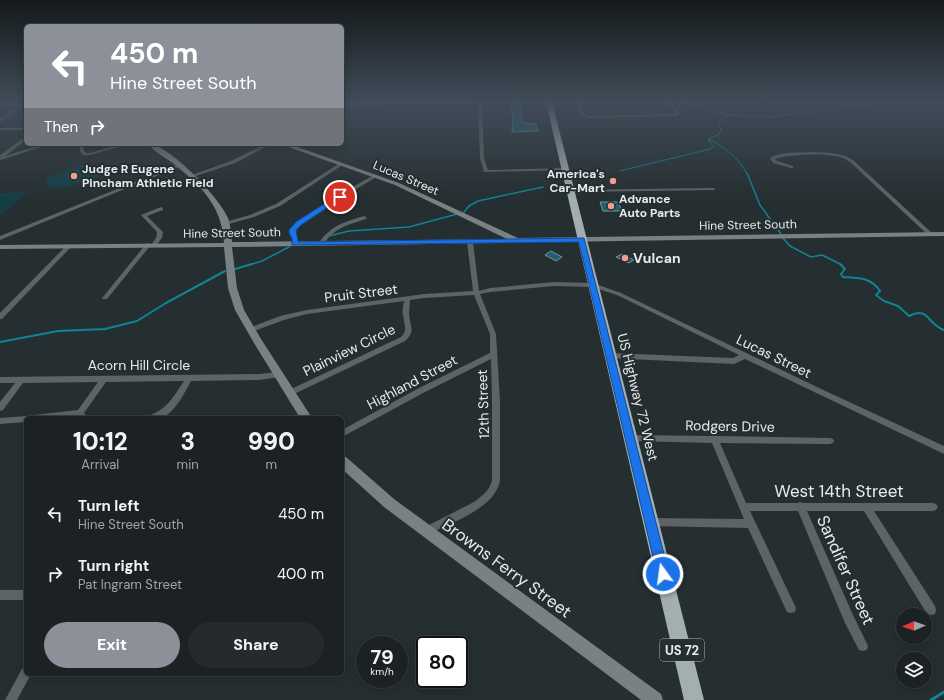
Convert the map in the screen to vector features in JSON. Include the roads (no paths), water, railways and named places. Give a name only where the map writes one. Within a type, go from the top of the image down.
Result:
[{"type":"highway","name":"US Highway 72 West","points":[[557,135],[694,700]]},
{"type":"street","points":[[481,135],[482,158],[486,171],[565,169]]},
{"type":"street","points":[[0,158],[24,140]]},
{"type":"street","points":[[0,158],[42,146]]},
{"type":"street","points":[[81,146],[82,151],[85,154],[90,154],[119,146]]},
{"type":"street","points":[[154,146],[191,176],[212,196],[225,223],[233,293],[238,308],[250,330],[305,416]]},
{"type":"street","points":[[191,176],[234,162],[265,146]]},
{"type":"street","name":"Lucas Street","points":[[289,146],[376,176],[405,188],[518,241]]},
{"type":"street","points":[[791,167],[775,162],[772,158],[781,155],[832,154],[847,158],[854,162],[930,234]]},
{"type":"street","points":[[225,223],[252,216],[278,205],[342,164]]},
{"type":"street","points":[[0,238],[179,166]]},
{"type":"street","points":[[294,244],[295,238],[292,233],[298,224],[376,176]]},
{"type":"street","points":[[570,191],[713,189]]},
{"type":"street","points":[[105,298],[151,245],[160,238],[160,232],[144,215],[160,209]]},
{"type":"street","points":[[321,244],[327,233],[333,229],[364,218]]},
{"type":"street","name":"Hine Street South","points":[[0,247],[470,242],[944,234]]},
{"type":"street","name":"12th Street","points":[[426,531],[488,497],[494,490],[496,481],[497,465],[494,354],[490,323],[477,293],[473,279],[470,242]]},
{"type":"street","points":[[0,317],[70,246]]},
{"type":"street","name":"Lucas Street","points":[[477,293],[490,290],[554,284],[593,285],[619,294],[744,356],[944,450]]},
{"type":"street","name":"Pruit Street","points":[[250,330],[282,318],[307,312],[424,296],[477,293]]},
{"type":"street","name":"Plainview Circle","points":[[290,393],[408,336],[410,330],[406,312],[407,299]]},
{"type":"street","name":"Highland Street","points":[[344,433],[422,390],[494,354]]},
{"type":"street","points":[[610,356],[734,361],[744,356]]},
{"type":"street","name":"Acorn Hill Circle","points":[[0,380],[258,377],[278,375]]},
{"type":"street","points":[[82,416],[105,378]]},
{"type":"street","points":[[160,416],[167,412],[190,378]]},
{"type":"street","points":[[0,408],[22,379]]},
{"type":"street","points":[[0,421],[24,419]]},
{"type":"street","name":"Rodgers Drive","points":[[630,438],[714,438],[830,441]]},
{"type":"street","points":[[714,438],[745,507],[751,524],[791,608]]},
{"type":"street","name":"Browns Ferry Street","points":[[344,463],[389,503],[655,700]]},
{"type":"street","name":"Sandifer Street","points":[[800,506],[849,620],[863,646]]},
{"type":"street","name":"West 14th Street","points":[[745,507],[933,507]]},
{"type":"street","points":[[867,508],[930,608]]},
{"type":"street","points":[[650,522],[751,524]]},
{"type":"street","points":[[0,595],[24,595]]},
{"type":"street","points":[[11,700],[24,676]]},
{"type":"waterway","points":[[718,135],[708,139],[731,154],[740,163],[747,174]]},
{"type":"waterway","points":[[620,171],[710,149],[713,147],[709,140]]},
{"type":"waterway","points":[[747,173],[760,205],[781,234]]},
{"type":"waterway","points":[[464,212],[469,206],[478,201],[543,187]]},
{"type":"waterway","points":[[329,236],[349,231],[409,227],[457,214]]},
{"type":"waterway","points":[[783,238],[790,246],[811,257],[822,255],[840,264]]},
{"type":"waterway","points":[[249,265],[262,261],[289,247]]},
{"type":"waterway","points":[[235,269],[252,264]]},
{"type":"waterway","points":[[840,264],[845,269],[841,274],[843,277],[859,278],[873,283],[880,291],[876,295],[884,301],[898,306],[909,316],[916,313],[924,314],[934,324],[944,330]]},
{"type":"waterway","points":[[0,342],[58,331],[105,329],[137,321],[166,303],[225,271]]},
{"type":"waterway","points":[[931,700],[944,692]]},
{"type":"place","name":"Judge R Eugene Pincham Athletic Field","points":[[74,176]]},
{"type":"place","name":"America's Car-Mart","points":[[613,181]]},
{"type":"place","name":"Advance Auto Parts","points":[[611,206]]},
{"type":"place","name":"Vulcan","points":[[625,258]]}]
